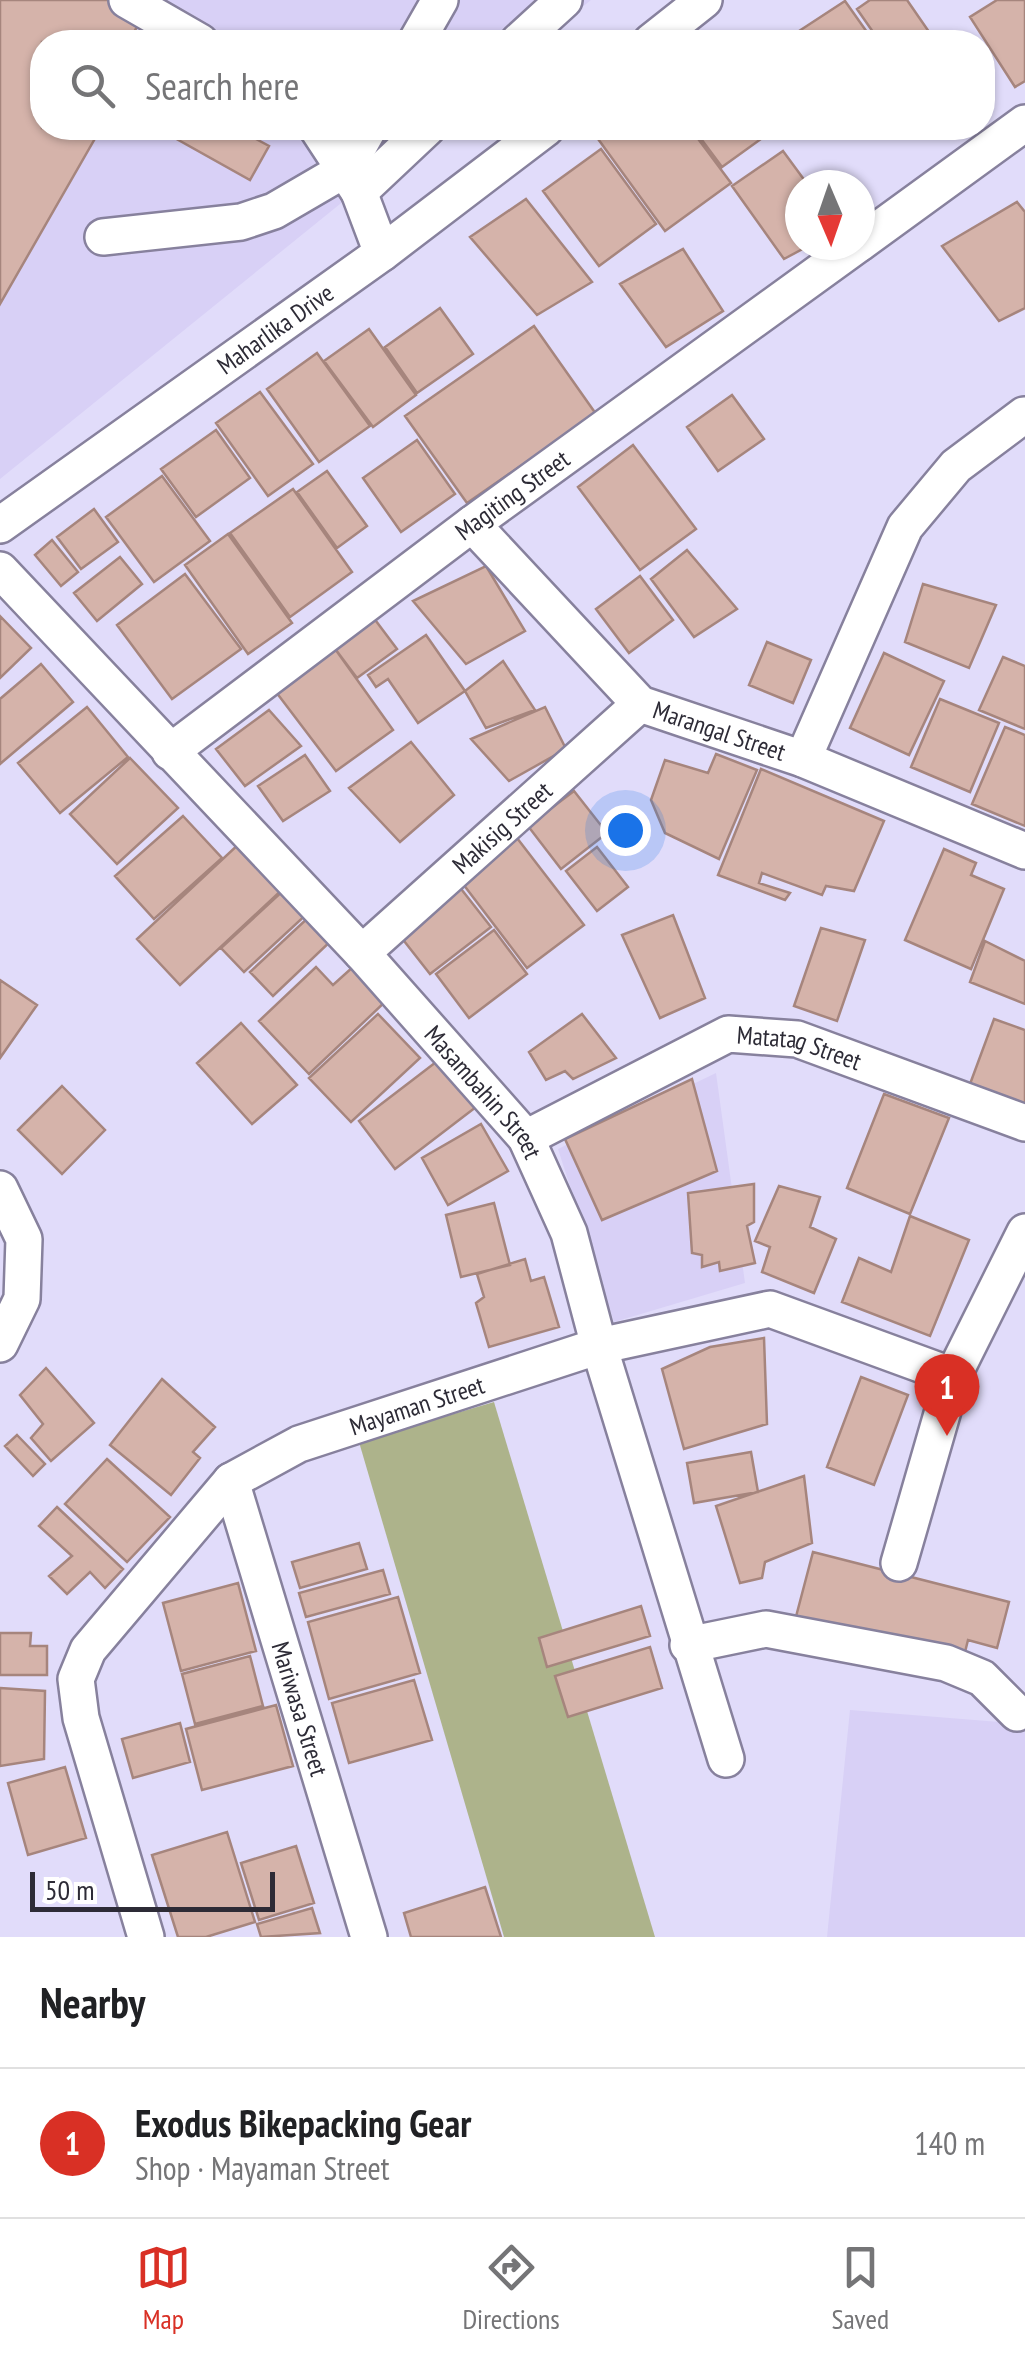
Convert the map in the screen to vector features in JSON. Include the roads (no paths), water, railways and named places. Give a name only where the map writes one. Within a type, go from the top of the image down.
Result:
[{"type":"street","points":[[127,0],[179,30]]},
{"type":"street","points":[[423,30],[440,0]]},
{"type":"street","points":[[531,30],[564,0]]},
{"type":"street","points":[[666,30],[704,0]]},
{"type":"street","name":"Magiting Street","points":[[875,232],[1025,123]]},
{"type":"street","points":[[326,140],[352,180],[382,253]]},
{"type":"street","points":[[352,180],[365,140]]},
{"type":"street","points":[[103,237],[241,222],[352,180],[410,140]]},
{"type":"street","name":"Maharlika Drive","points":[[0,525],[382,253],[530,140]]},
{"type":"street","name":"Magiting Street","points":[[170,752],[472,524],[836,260]]},
{"type":"street","points":[[803,759],[905,528],[956,466],[1024,415]]},
{"type":"street","name":"Marangal Street","points":[[472,524],[640,704],[803,759],[1025,851]]},
{"type":"street","name":"Masambahin Street","points":[[0,570],[362,953],[526,1138],[569,1233],[599,1346],[726,1759]]},
{"type":"street","name":"Makisig Street","points":[[362,953],[640,704]]},
{"type":"street","name":"Matatag Street","points":[[526,1138],[728,1034],[797,1039],[1025,1123]]},
{"type":"street","points":[[0,1189],[24,1239],[22,1299],[0,1344]]},
{"type":"street","points":[[900,1563],[953,1376],[1025,1232]]},
{"type":"street","name":"Mayaman Street","points":[[146,1937],[80,1718],[76,1679],[88,1650],[231,1481],[299,1444],[599,1346],[770,1309],[953,1376]]},
{"type":"street","name":"Mariwasa Street","points":[[231,1481],[368,1937]]},
{"type":"street","points":[[688,1644],[766,1630],[946,1663],[982,1678],[1017,1713]]},
{"type":"place","name":"Exodus Bikepacking Gear","points":[[947,1436]]}]
